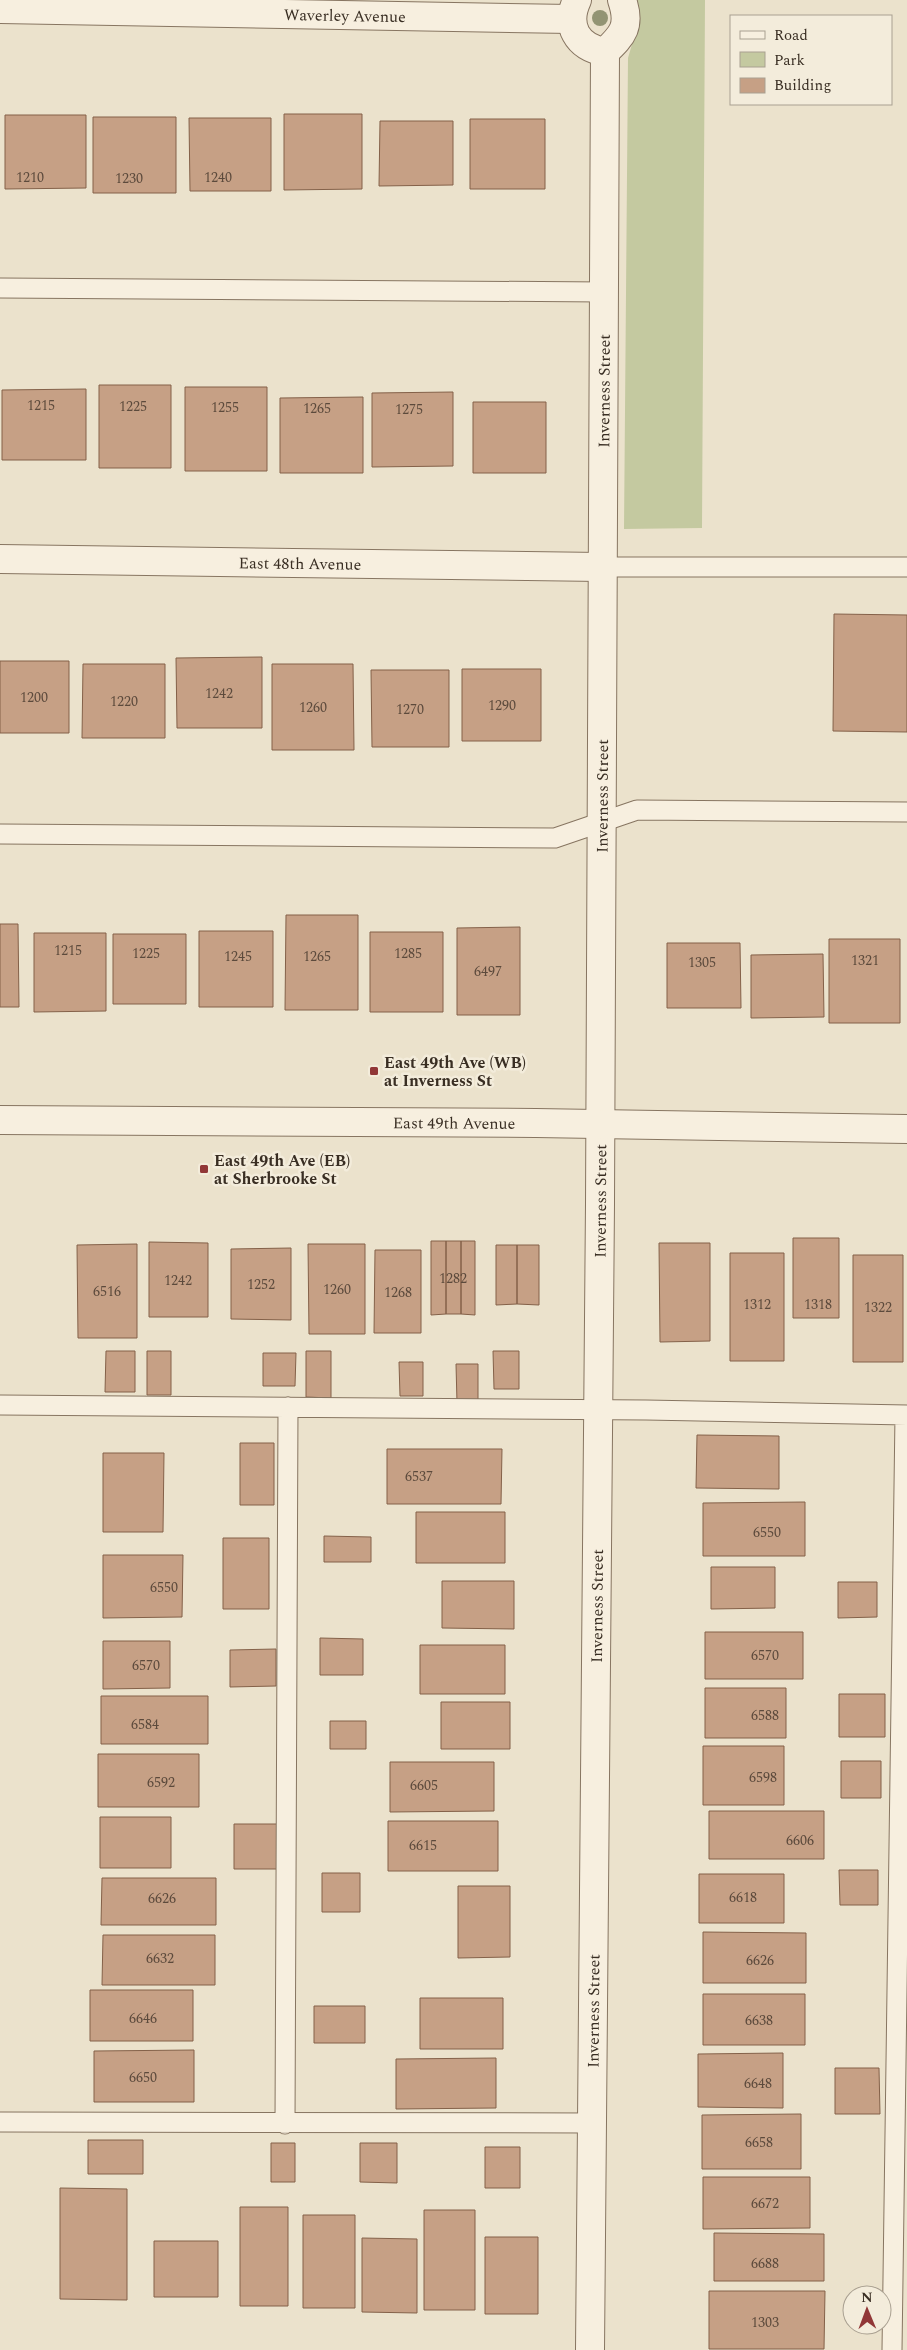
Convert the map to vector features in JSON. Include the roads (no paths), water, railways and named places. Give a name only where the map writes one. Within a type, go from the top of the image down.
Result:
[{"type":"street","points":[[574,9],[579,39],[586,46],[605,52],[622,35],[626,12],[622,0]]},
{"type":"street","name":"Waverley Avenue","points":[[0,9],[574,9]]},
{"type":"street","name":"Inverness Street","points":[[590,2350],[600,1124],[601,567],[605,52]]},
{"type":"street","name":"East 48th Avenue","points":[[0,560],[601,567]]},
{"type":"street","name":"East 49th Avenue","points":[[0,1120],[600,1124],[907,1129]]},
{"type":"lane","points":[[0,288],[604,292]]},
{"type":"lane","points":[[601,567],[907,567]]},
{"type":"lane","points":[[0,834],[555,838],[637,810],[907,812]]},
{"type":"lane","points":[[0,1405],[597,1409],[906,1415],[892,2350]]},
{"type":"lane","points":[[285,2124],[288,1407]]},
{"type":"lane","points":[[0,2122],[285,2124],[591,2123]]},
{"type":"place","name":"East 49th Ave (WB) at Inverness St","points":[[374,1071]]},
{"type":"place","name":"East 49th Ave (EB) at Sherbrooke St","points":[[204,1169]]}]
